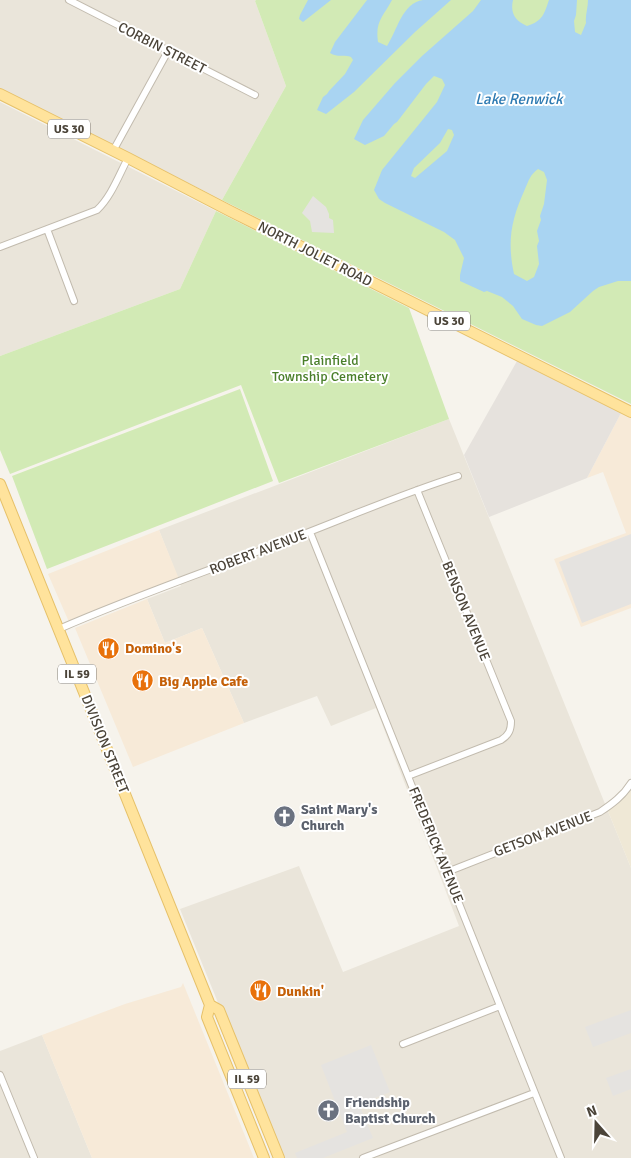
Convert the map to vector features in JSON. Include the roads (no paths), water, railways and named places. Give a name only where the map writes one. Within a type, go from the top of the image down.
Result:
[{"type":"main road","name":"NORTH JOLIET ROAD","points":[[0,94],[631,412]]},
{"type":"main road","name":"DIVISION STREET","points":[[0,484],[210,1005],[207,1018],[264,1158]]},
{"type":"main road","name":"DIVISION STREET","points":[[210,1005],[219,1010],[279,1158]]},
{"type":"street","name":"CORBIN STREET","points":[[69,0],[255,95]]},
{"type":"street","points":[[113,151],[168,51]]},
{"type":"street","points":[[0,247],[98,210],[109,195],[128,158]]},
{"type":"street","points":[[47,229],[74,301]]},
{"type":"street","name":"ROBERT AVENUE","points":[[59,630],[118,605],[458,476]]},
{"type":"street","name":"BENSON AVENUE","points":[[408,776],[502,740],[507,737],[511,728],[510,721],[417,490]]},
{"type":"street","name":"FREDERICK AVENUE","points":[[310,532],[561,1158]]},
{"type":"street","name":"GETSON AVENUE","points":[[446,872],[600,812],[626,791],[631,783]]},
{"type":"street","points":[[403,1044],[500,1006]]},
{"type":"street","points":[[0,1074],[34,1158]]},
{"type":"street","points":[[363,1158],[534,1093]]},
{"type":"water","points":[[308,0],[331,0],[303,22],[299,19]]},
{"type":"water","points":[[367,0],[392,0],[379,24],[377,35],[378,42],[387,46],[401,18],[410,6],[423,0],[451,0],[415,32],[354,92],[326,114],[317,110],[323,97],[345,74],[353,60],[351,57],[330,53],[335,42]]},
{"type":"water","name":"Lake Renwick","points":[[481,0],[513,0],[512,9],[514,16],[519,22],[527,26],[540,19],[549,0],[577,0],[574,21],[575,32],[581,35],[586,23],[588,0],[631,0],[631,281],[618,281],[599,287],[570,312],[542,326],[522,319],[513,306],[502,297],[487,291],[484,292],[460,281],[464,258],[455,240],[444,232],[385,203],[379,199],[374,190],[382,170],[437,102],[445,85],[442,79],[434,76],[384,136],[365,145],[354,139],[363,120],[395,83],[422,56],[473,11]],"holes":[[[448,129],[452,130],[454,135],[447,151],[415,178],[411,176],[414,168],[440,143]],[[538,169],[544,172],[547,180],[544,204],[540,216],[541,220],[537,231],[539,264],[534,277],[527,281],[514,274],[511,241],[516,211],[520,200],[531,176]]]},
{"type":"place","name":"Domino's","points":[[109,648]]},
{"type":"place","name":"Big Apple Cafe","points":[[143,681]]},
{"type":"place","name":"Saint Mary's Church","points":[[285,817]]},
{"type":"place","name":"Dunkin'","points":[[261,991]]},
{"type":"place","name":"Friendship Baptist Church","points":[[329,1110]]},
{"type":"park label","name":"Plainfield Township Cemetery","points":[[330,368]]}]
